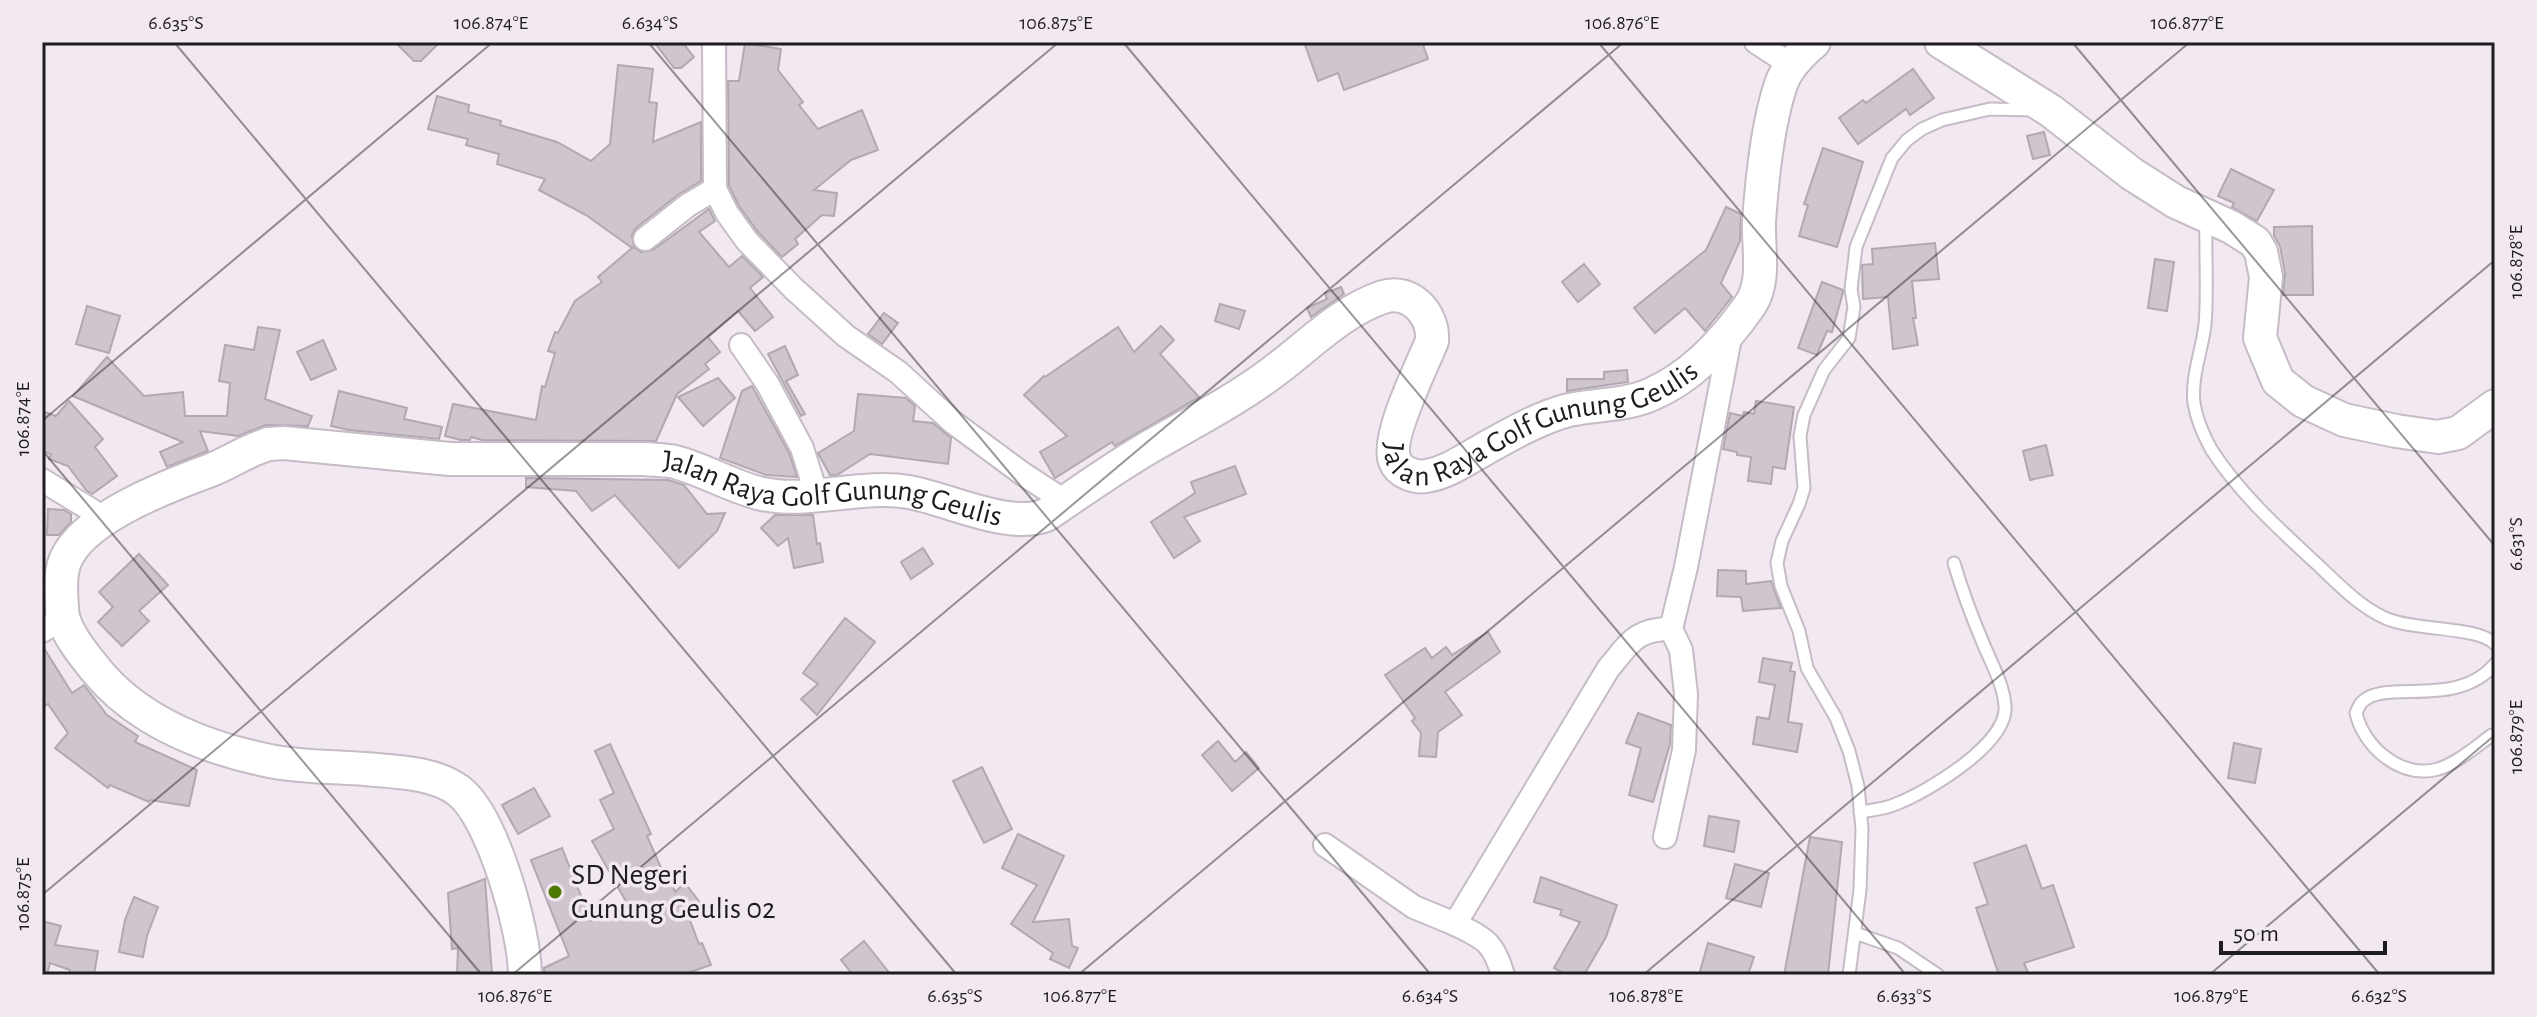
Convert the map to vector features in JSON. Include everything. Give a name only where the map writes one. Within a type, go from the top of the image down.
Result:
[{"type":"main road","points":[[1941,42],[2051,111],[2132,174],[2176,202],[2255,242],[2261,252],[2266,277],[2260,338],[2278,381],[2303,401],[2344,420],[2438,437],[2458,433],[2495,406]]},
{"type":"main road","name":"Jalan Raya Golf Gunung Geulis","points":[[525,975],[525,958],[517,919],[490,836],[468,800],[458,790],[421,776],[276,762],[218,747],[176,731],[137,710],[116,693],[52,624],[63,566],[68,553],[77,543],[106,519],[186,478],[268,444],[284,443],[450,459],[575,461],[608,457],[675,462],[762,494],[794,497],[898,490],[958,506],[1028,519],[1046,515],[1152,445],[1272,373],[1339,322],[1384,297],[1397,295],[1409,298],[1424,312],[1433,329],[1432,341],[1402,411],[1393,446],[1397,466],[1414,476],[1425,477],[1567,411],[1651,395],[1701,363],[1732,330],[1753,301],[1758,285],[1759,222],[1769,137],[1781,83],[1803,50]]},
{"type":"street","points":[[714,42],[715,189],[747,241],[846,336],[898,372],[954,423],[1066,502]]},
{"type":"street","points":[[1756,42],[1803,50]]},
{"type":"street","points":[[645,239],[688,205],[715,189]]},
{"type":"street","points":[[1665,837],[1684,750],[1686,694],[1681,650],[1671,629],[1732,330]]},
{"type":"street","points":[[741,345],[767,383],[802,448],[817,496]]},
{"type":"street","points":[[42,480],[106,519]]},
{"type":"street","points":[[1455,924],[1608,669],[1628,645],[1648,629],[1671,629]]},
{"type":"street","points":[[1325,845],[1414,907],[1487,940],[1497,953],[1503,975]]},
{"type":"lane","points":[[1849,975],[1860,890],[1860,812],[1849,751],[1836,718],[1807,668],[1799,631],[1781,586],[1777,563],[1782,541],[1804,488],[1800,436],[1804,415],[1824,370],[1849,338],[1854,307],[1851,289],[1856,247],[1892,158],[1907,140],[1942,120],[1990,109],[2051,111]]},
{"type":"lane","points":[[2206,217],[2204,327],[2197,359],[2194,403],[2209,446],[2252,500],[2298,547],[2370,610],[2388,620],[2414,627],[2475,633],[2490,638],[2495,644]]},
{"type":"lane","points":[[1860,812],[1894,805],[1929,787],[1968,761],[1992,739],[2002,724],[2005,707],[1995,671],[1966,603],[1954,563]]},
{"type":"lane","points":[[2492,735],[2443,767],[2422,771],[2399,764],[2380,753],[2363,735],[2356,713],[2363,701],[2374,695],[2464,686],[2495,664]]},
{"type":"lane","points":[[1855,933],[1898,948],[1938,975]]},
{"type":"building","points":[[395,42],[440,42],[421,61],[414,61]]},
{"type":"building","points":[[654,42],[682,42],[694,57],[681,68],[674,68]]},
{"type":"building","points":[[1304,42],[1422,42],[1428,59],[1344,90],[1338,73],[1318,81]]},
{"type":"building","points":[[745,43],[781,49],[778,70],[803,102],[799,105],[818,129],[862,110],[878,150],[851,160],[814,190],[837,193],[834,216],[822,215],[795,239],[798,244],[782,257],[758,232],[729,186],[728,81],[739,81]]},
{"type":"building","points":[[618,65],[653,69],[649,102],[657,103],[653,142],[701,122],[701,181],[636,228],[632,235],[634,247],[641,252],[653,250],[709,209],[715,221],[699,232],[729,267],[742,256],[763,277],[750,288],[773,317],[755,331],[738,311],[708,337],[720,352],[705,364],[709,369],[677,394],[656,441],[482,440],[471,437],[470,440],[461,440],[445,436],[453,404],[536,420],[542,386],[545,387],[555,353],[548,351],[555,332],[558,333],[575,301],[602,282],[598,277],[632,248],[586,215],[539,190],[545,179],[497,164],[499,154],[466,145],[468,139],[428,129],[437,96],[469,105],[468,112],[501,121],[500,125],[557,142],[591,161],[610,144]]},
{"type":"building","points":[[1913,69],[1934,98],[1910,115],[1906,109],[1858,144],[1839,118]]},
{"type":"building","points":[[2044,132],[2050,155],[2033,159],[2027,136]]},
{"type":"building","points":[[1823,148],[1863,162],[1837,247],[1799,236],[1808,205],[1804,204]]},
{"type":"building","points":[[2231,169],[2274,190],[2257,221],[2232,207],[2234,203],[2218,196]]},
{"type":"building","points":[[1726,207],[1741,214],[1740,241],[1721,283],[1732,297],[1705,331],[1685,308],[1655,333],[1634,308],[1706,250]]},
{"type":"building","points":[[2312,226],[2313,295],[2283,295],[2285,273],[2274,227]]},
{"type":"building","points":[[1935,243],[1939,279],[1912,281],[1916,318],[1913,318],[1918,345],[1893,349],[1888,297],[1863,299],[1862,265],[1873,264],[1872,249]]},
{"type":"building","points":[[2155,259],[2174,262],[2167,311],[2148,308]]},
{"type":"building","points":[[1584,264],[1600,284],[1578,302],[1562,282]]},
{"type":"building","points":[[1822,282],[1843,292],[1832,332],[1827,331],[1817,355],[1798,348]]},
{"type":"building","points":[[1341,287],[1344,294],[1311,317],[1307,308],[1327,299],[1325,293]]},
{"type":"building","points":[[1220,304],[1245,311],[1239,329],[1215,321]]},
{"type":"building","points":[[87,306],[120,316],[109,353],[76,344]]},
{"type":"building","points":[[884,313],[898,323],[882,344],[868,334]]},
{"type":"building","points":[[1161,326],[1174,340],[1160,354],[1199,397],[1115,446],[1112,442],[1055,478],[1040,452],[1067,436],[1024,395],[1044,376],[1118,327],[1134,352]]},
{"type":"building","points":[[258,327],[280,330],[265,399],[312,416],[308,426],[266,425],[238,436],[200,431],[208,451],[167,467],[160,452],[183,442],[73,396],[107,357],[144,396],[183,392],[185,416],[227,416],[230,383],[219,381],[225,345],[254,350]]},
{"type":"building","points":[[323,340],[336,369],[311,380],[297,352]]},
{"type":"building","points":[[785,346],[798,375],[786,381],[805,414],[801,416],[768,354]]},
{"type":"building","points":[[1627,370],[1628,382],[1567,391],[1567,379],[1604,379],[1604,372]]},
{"type":"building","points":[[718,378],[735,398],[703,426],[678,397]]},
{"type":"building","points":[[752,386],[789,453],[797,477],[766,475],[720,458],[742,391]]},
{"type":"building","points":[[339,391],[407,408],[404,419],[442,427],[439,439],[331,426]]},
{"type":"building","points":[[858,394],[906,398],[915,406],[913,421],[933,423],[951,438],[948,464],[870,454],[837,475],[830,475],[818,453],[854,431]]},
{"type":"building","points":[[69,401],[103,439],[95,447],[117,476],[92,494],[68,466],[49,459],[51,454],[42,451],[42,411],[56,416]]},
{"type":"building","points":[[1756,401],[1794,407],[1785,469],[1773,467],[1771,484],[1748,481],[1751,457],[1723,449],[1730,413],[1743,416],[1744,412],[1754,414]]},
{"type":"building","points":[[2046,445],[2053,475],[2030,480],[2023,451]]},
{"type":"building","points":[[1235,466],[1246,494],[1184,517],[1200,541],[1174,558],[1151,522],[1195,493],[1191,482]]},
{"type":"building","points":[[526,478],[668,480],[684,485],[707,514],[725,513],[717,531],[679,568],[615,495],[592,511],[576,491],[526,487]]},
{"type":"building","points":[[48,509],[64,510],[71,514],[71,522],[59,535],[47,535]]},
{"type":"building","points":[[775,515],[813,515],[823,562],[794,568],[788,538],[778,546],[761,528]]},
{"type":"building","points":[[923,548],[933,564],[911,579],[901,562]]},
{"type":"building","points":[[139,554],[168,585],[139,611],[149,621],[122,646],[98,622],[113,607],[99,592]]},
{"type":"building","points":[[1718,570],[1746,571],[1746,584],[1771,581],[1781,608],[1743,611],[1741,597],[1717,596]]},
{"type":"building","points":[[845,618],[875,642],[817,715],[801,699],[818,684],[803,673]]},
{"type":"building","points":[[1488,632],[1500,652],[1445,692],[1462,715],[1438,732],[1436,757],[1419,756],[1421,733],[1412,721],[1415,718],[1385,675],[1425,648],[1432,658],[1446,647],[1452,655]]},
{"type":"building","points":[[42,645],[72,693],[84,685],[107,715],[138,736],[135,742],[197,770],[189,806],[149,802],[110,785],[108,788],[55,748],[68,733],[48,704],[42,708]]},
{"type":"building","points":[[1763,658],[1792,663],[1790,671],[1795,672],[1788,722],[1802,724],[1797,752],[1753,744],[1757,717],[1769,719],[1775,685],[1759,682]]},
{"type":"building","points":[[1638,713],[1671,725],[1670,744],[1653,802],[1629,795],[1641,748],[1626,743]]},
{"type":"building","points":[[1218,741],[1235,762],[1246,752],[1259,768],[1232,791],[1202,755]]},
{"type":"building","points":[[2234,743],[2261,749],[2255,783],[2228,778]]},
{"type":"building","points":[[610,744],[651,834],[647,836],[665,877],[669,875],[675,892],[685,883],[701,904],[688,915],[711,965],[682,975],[544,975],[544,968],[569,956],[531,860],[562,848],[591,921],[629,907],[592,841],[614,829],[600,800],[614,793],[595,751]]},
{"type":"building","points":[[982,767],[1012,829],[984,843],[953,781]]},
{"type":"building","points":[[534,788],[550,816],[518,834],[502,805]]},
{"type":"building","points":[[1709,816],[1739,821],[1734,852],[1704,846]]},
{"type":"building","points":[[1018,834],[1064,856],[1033,922],[1069,919],[1072,946],[1078,948],[1069,968],[1050,959],[1053,953],[1011,924],[1037,885],[1002,868]]},
{"type":"building","points":[[1810,837],[1842,842],[1828,975],[1784,975]]},
{"type":"building","points":[[2026,845],[2042,889],[2053,885],[2074,947],[2024,963],[2029,975],[1999,975],[1976,908],[1988,904],[1974,863]]},
{"type":"building","points":[[1735,864],[1769,873],[1761,907],[1726,898]]},
{"type":"building","points":[[1541,877],[1617,905],[1606,937],[1584,975],[1567,975],[1554,968],[1580,922],[1560,915],[1562,910],[1534,902]]},
{"type":"building","points":[[485,879],[492,975],[457,975],[458,948],[452,949],[448,893]]},
{"type":"building","points":[[134,897],[158,907],[143,957],[119,952],[125,920]]},
{"type":"building","points":[[42,921],[61,926],[55,945],[98,951],[94,975],[70,975],[70,970],[50,963],[47,974],[42,974]]},
{"type":"building","points":[[864,941],[891,975],[853,975],[841,960]]},
{"type":"building","points":[[1708,943],[1754,957],[1748,975],[1699,975]]},
{"type":"place","name":"SD Negeri Gunung Geulis 02","points":[[555,892]]}]
